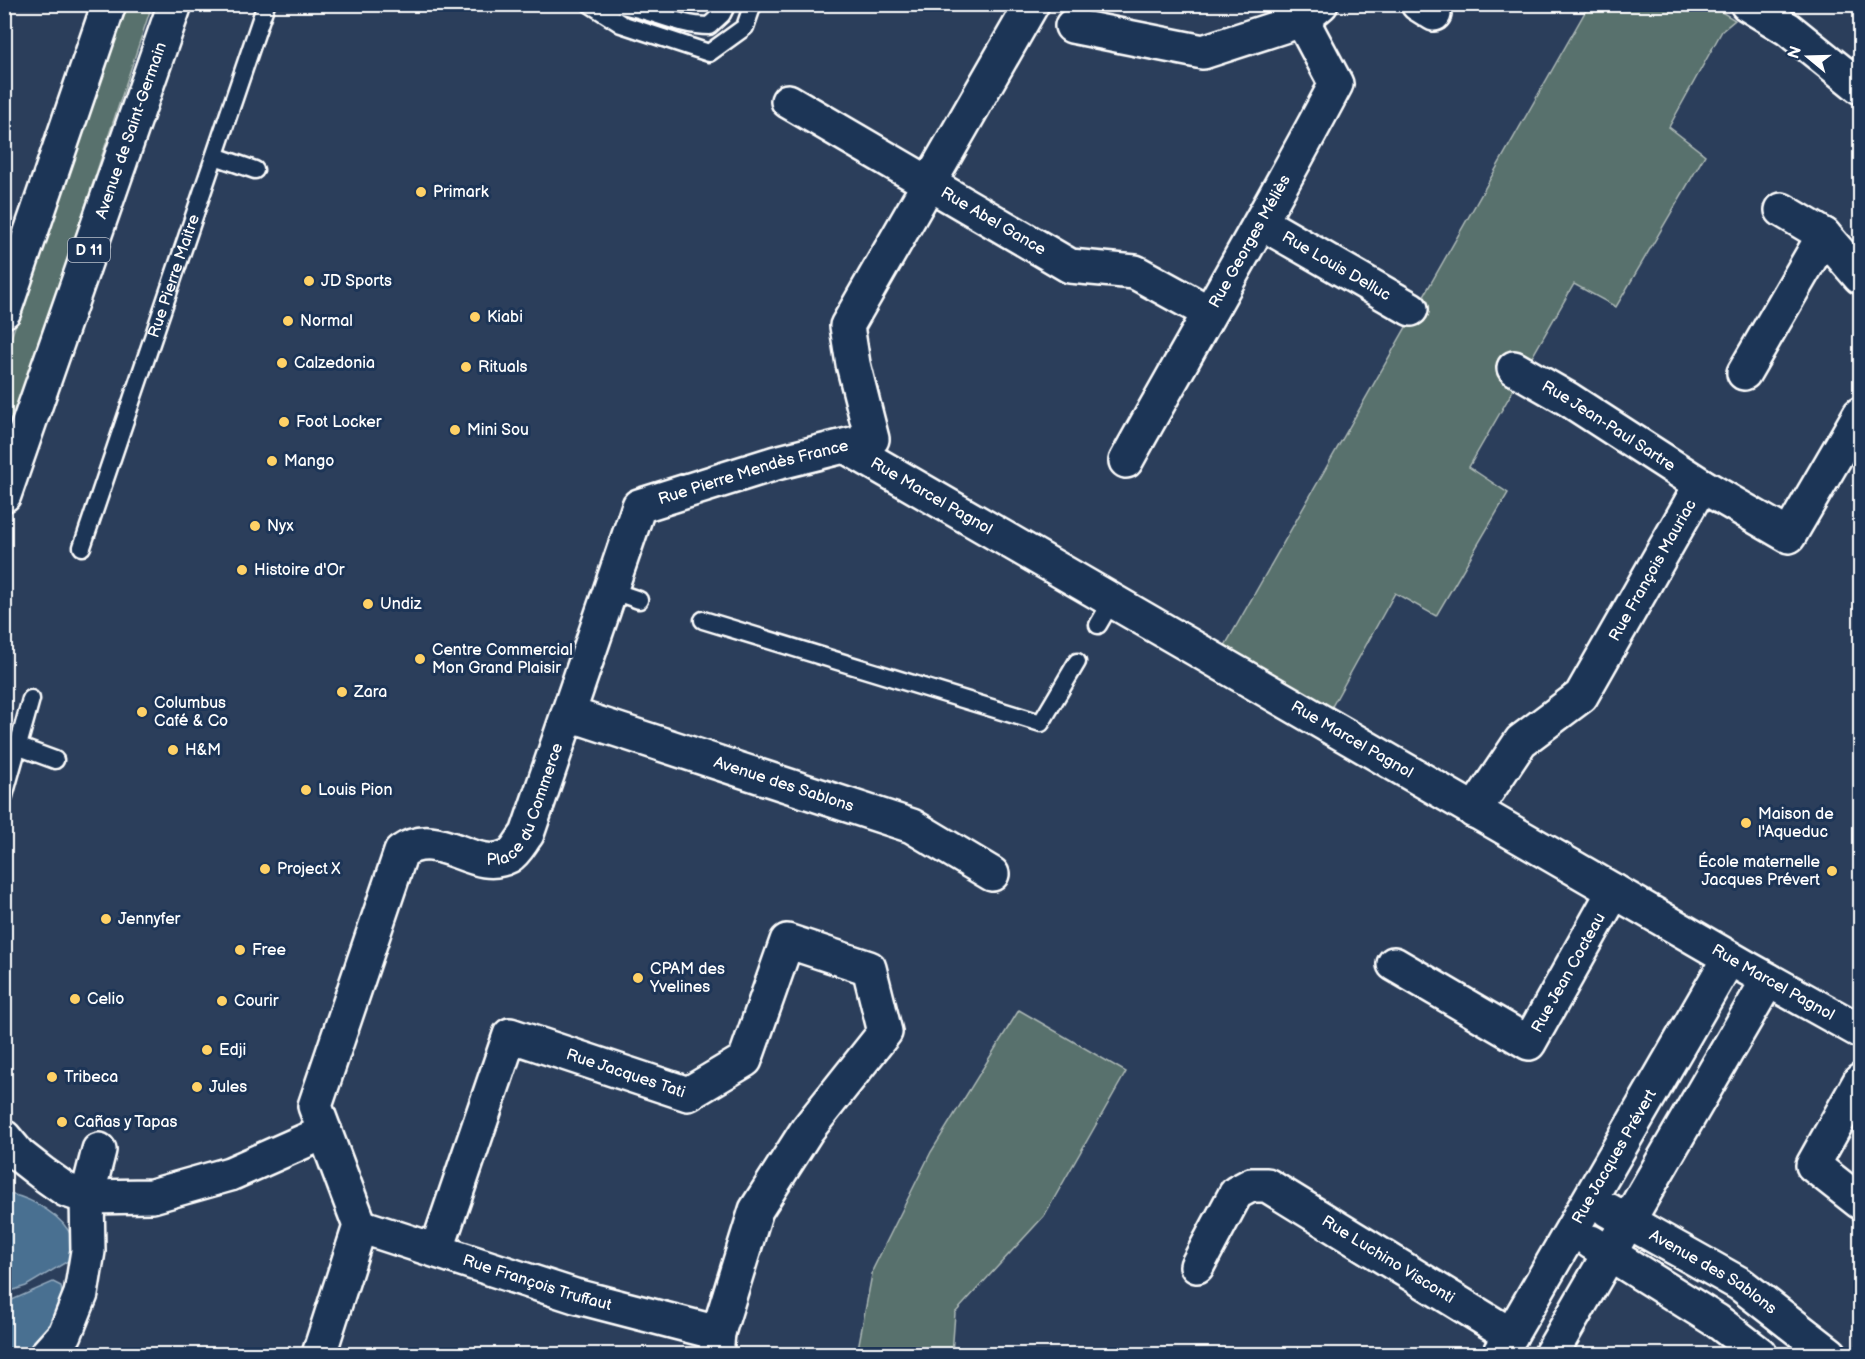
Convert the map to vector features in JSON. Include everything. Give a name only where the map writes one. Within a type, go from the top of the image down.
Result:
[{"type":"street","points":[[4,311],[109,4]]},
{"type":"street","name":"Avenue de Saint-Germain","points":[[4,495],[175,4]]},
{"type":"street","points":[[1747,4],[1788,29],[1860,87]]},
{"type":"street","name":"Rue Pierre Mendès France","points":[[571,704],[624,595],[639,506],[776,463],[872,439],[853,364],[847,326],[1031,5]]},
{"type":"street","points":[[1072,26],[1203,52],[1312,12]]},
{"type":"street","name":"Rue Georges Méliès","points":[[1126,461],[1208,312],[1262,224],[1336,84],[1312,12]]},
{"type":"street","name":"Rue Abel Gance","points":[[788,101],[1070,266],[1135,272],[1208,312]]},
{"type":"street","points":[[1782,210],[1824,235],[1860,277]]},
{"type":"street","name":"Rue Louis Delluc","points":[[1262,224],[1411,309]]},
{"type":"street","points":[[1744,373],[1824,235]]},
{"type":"street","name":"Rue Jean-Paul Sartre","points":[[1514,368],[1568,399],[1701,485]]},
{"type":"street","name":"Rue François Mauriac","points":[[1474,811],[1521,741],[1581,696],[1701,485],[1789,536],[1860,414]]},
{"type":"street","name":"Rue Marcel Pagnol","points":[[845,446],[1105,613],[1474,811],[1860,1031]]},
{"type":"street","name":"Avenue des Sablons","points":[[571,704],[912,826],[992,874]]},
{"type":"street","name":"Place du Commerce","points":[[325,1132],[315,1106],[401,852],[414,843],[436,843],[489,861],[510,855],[527,834],[571,704]]},
{"type":"street","name":"Rue Jean Cocteau","points":[[1395,964],[1529,1043],[1614,891]]},
{"type":"street","name":"Rue Jacques Tati","points":[[437,1249],[510,1035],[688,1094],[745,1060],[787,941],[868,968],[885,1032],[807,1130],[756,1210],[717,1344]]},
{"type":"street","name":"Rue Jacques Prévert","points":[[1505,1345],[1729,958]]},
{"type":"street","points":[[1551,1354],[1768,980]]},
{"type":"street","points":[[1860,1081],[1813,1165],[1860,1202]]},
{"type":"street","points":[[4,1137],[19,1155],[66,1190],[87,1197],[152,1196],[230,1174],[325,1132],[360,1226],[320,1354]]},
{"type":"street","points":[[47,1354],[65,1334],[81,1294],[88,1251],[87,1197],[99,1150]]},
{"type":"street","name":"Rue Luchino Visconti","points":[[1197,1266],[1236,1193],[1251,1185],[1267,1185],[1505,1345]]},
{"type":"street","name":"Avenue des Sablons","points":[[1588,1200],[1628,1220],[1740,1284],[1830,1354]]},
{"type":"street","name":"Rue François Truffaut","points":[[360,1226],[437,1249],[717,1344]]},
{"type":"street","points":[[1572,1230],[1717,1321],[1760,1354]]},
{"type":"lane","name":"Rue Pierre Maitre","points":[[82,547],[266,4]]},
{"type":"lane","points":[[590,4],[621,24],[709,53],[745,27],[753,4]]},
{"type":"lane","points":[[616,4],[693,26],[709,26],[722,15],[727,4]]},
{"type":"lane","points":[[215,156],[255,170]]},
{"type":"lane","points":[[703,620],[1041,723],[1077,662]]},
{"type":"lane","points":[[4,796],[30,699]]},
{"type":"lane","points":[[17,746],[55,760]]},
{"type":"green space","points":[[123,5],[152,5],[5,448],[5,356]]},
{"type":"green space","points":[[1589,5],[1710,5],[1735,20],[1722,31],[1669,127],[1705,155],[1616,307],[1574,284],[1469,467],[1508,493],[1436,616],[1395,593],[1330,710],[1222,651]]},
{"type":"green space","points":[[1019,1010],[1126,1072],[1044,1216],[955,1313],[952,1354],[857,1354],[873,1269],[931,1152]]},
{"type":"water","points":[[11,1194],[37,1204],[62,1223],[72,1238],[73,1258],[26,1286],[5,1293],[8,1226],[5,1197]]},
{"type":"water","points":[[53,1282],[61,1286],[63,1303],[35,1354],[5,1354],[5,1303]]},
{"type":"place","name":"Primark","points":[[421,192]]},
{"type":"place","name":"JD Sports","points":[[309,281]]},
{"type":"place","name":"Kiabi","points":[[475,317]]},
{"type":"place","name":"Normal","points":[[288,321]]},
{"type":"place","name":"Calzedonia","points":[[282,363]]},
{"type":"place","name":"Rituals","points":[[466,367]]},
{"type":"place","name":"Foot Locker","points":[[284,422]]},
{"type":"place","name":"Mini Sou","points":[[455,430]]},
{"type":"place","name":"Mango","points":[[272,461]]},
{"type":"place","name":"Nyx","points":[[255,526]]},
{"type":"place","name":"Histoire d'Or","points":[[242,570]]},
{"type":"place","name":"Undiz","points":[[368,604]]},
{"type":"place","name":"Centre Commercial Mon Grand Plaisir","points":[[420,659]]},
{"type":"place","name":"Zara","points":[[342,692]]},
{"type":"place","name":"Columbus Café & Co","points":[[142,712]]},
{"type":"place","name":"H&M","points":[[173,750]]},
{"type":"place","name":"Louis Pion","points":[[306,790]]},
{"type":"place","name":"Maison de l'Aqueduc","points":[[1746,823]]},
{"type":"place","name":"Project X","points":[[265,869]]},
{"type":"place","name":"École maternelle Jacques Prévert","points":[[1832,871]]},
{"type":"place","name":"Jennyfer","points":[[106,919]]},
{"type":"place","name":"Free","points":[[240,950]]},
{"type":"place","name":"CPAM des Yvelines","points":[[638,978]]},
{"type":"place","name":"Celio","points":[[75,999]]},
{"type":"place","name":"Courir","points":[[222,1001]]},
{"type":"place","name":"Edji","points":[[207,1050]]},
{"type":"place","name":"Tribeca","points":[[52,1077]]},
{"type":"place","name":"Jules","points":[[197,1087]]},
{"type":"place","name":"Cañas y Tapas","points":[[62,1122]]}]
